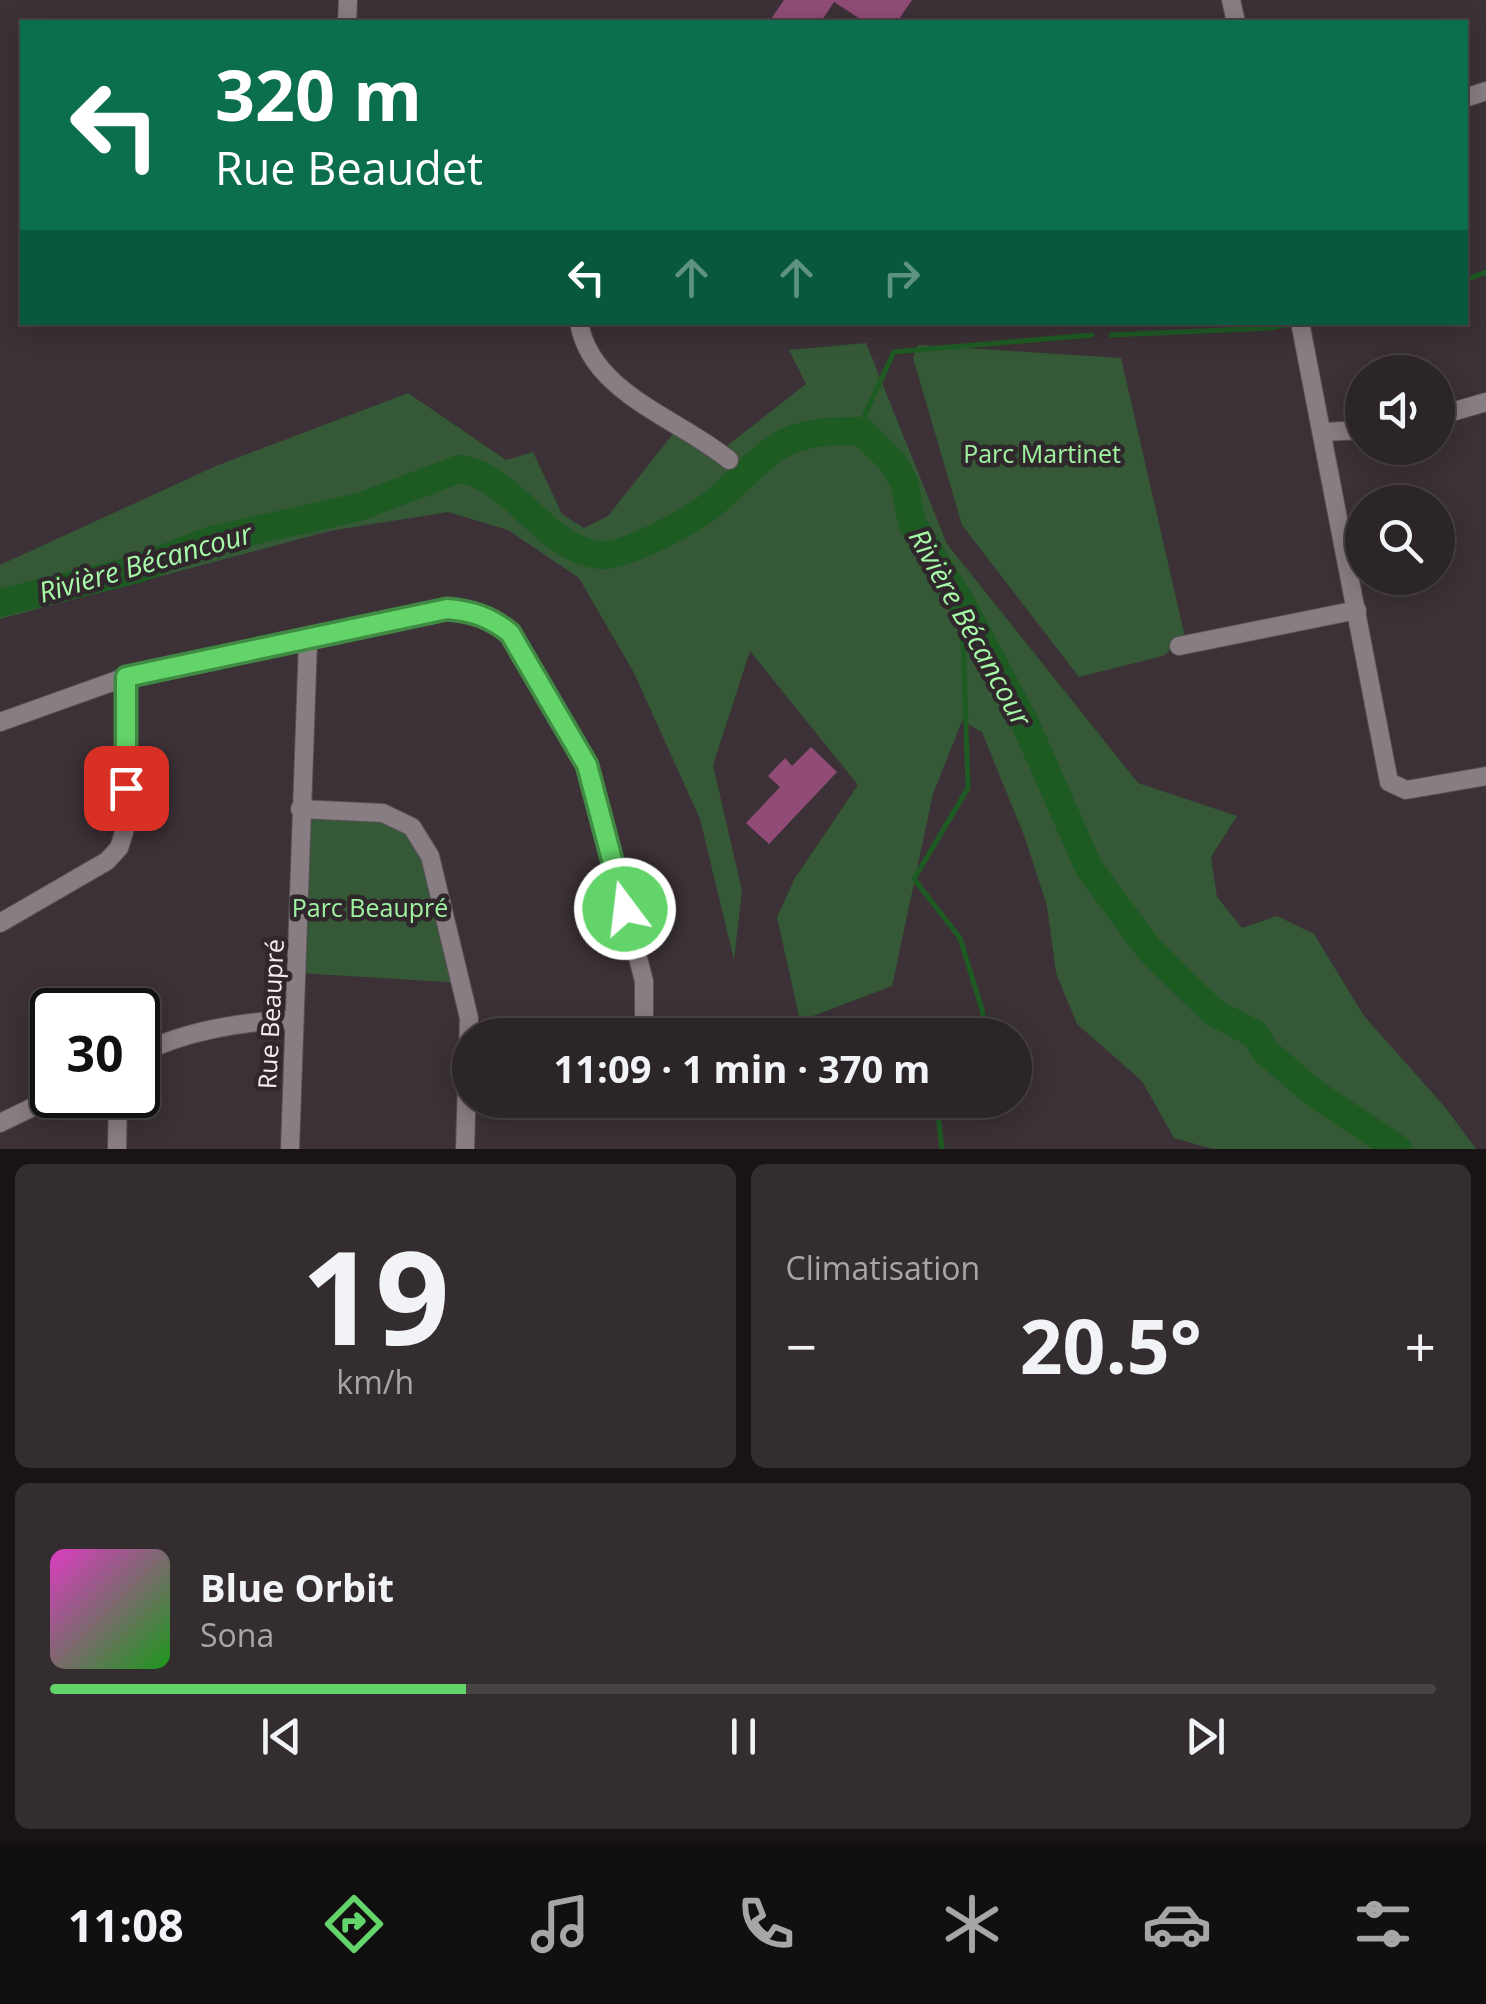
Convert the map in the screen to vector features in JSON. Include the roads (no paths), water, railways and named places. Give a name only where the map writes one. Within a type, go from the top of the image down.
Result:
[{"type":"street","points":[[580,325],[589,354],[609,378],[729,460]]},
{"type":"street","points":[[1301,325],[1386,775],[1395,788],[1406,790],[1486,776]]},
{"type":"street","points":[[1455,411],[1486,402]]},
{"type":"street","points":[[1324,432],[1345,431]]},
{"type":"street","points":[[0,722],[126,677],[447,609],[481,615],[510,633],[587,765],[644,982],[644,1018]]},
{"type":"street","points":[[1179,646],[1357,610]]},
{"type":"street","name":"Rue Beaupré","points":[[290,1149],[308,641]]},
{"type":"street","points":[[0,923],[107,860],[118,848],[126,826],[126,677]]},
{"type":"street","points":[[300,810],[383,813],[412,827],[423,841],[467,1000],[465,1149]]},
{"type":"street","points":[[160,1046],[242,1024],[294,1020]]},
{"type":"street","points":[[0,1123],[30,1109]]},
{"type":"street","points":[[117,1149],[118,1118]]},
{"type":"waterway","points":[[1468,279],[1486,272]]},
{"type":"waterway","points":[[1111,335],[1285,325]]},
{"type":"waterway","points":[[861,431],[894,352],[1092,335]]},
{"type":"waterway","name":"Rivière Bécancour","points":[[0,603],[138,569],[208,541],[359,507],[459,469],[479,474],[496,485],[562,540],[580,550],[612,554],[643,544],[693,517],[788,441],[819,433],[861,431],[892,461],[904,482],[912,523],[962,604],[1025,723],[1089,868],[1149,949],[1213,1012],[1255,1034],[1265,1051],[1314,1093],[1398,1149]]},
{"type":"waterway","points":[[962,604],[968,788],[914,879],[960,938],[982,1018]]},
{"type":"waterway","points":[[938,1118],[942,1149]]},
{"type":"park label","name":"Parc Martinet","points":[[1042,453]]},
{"type":"park label","name":"Parc Beaupré","points":[[370,907]]}]
